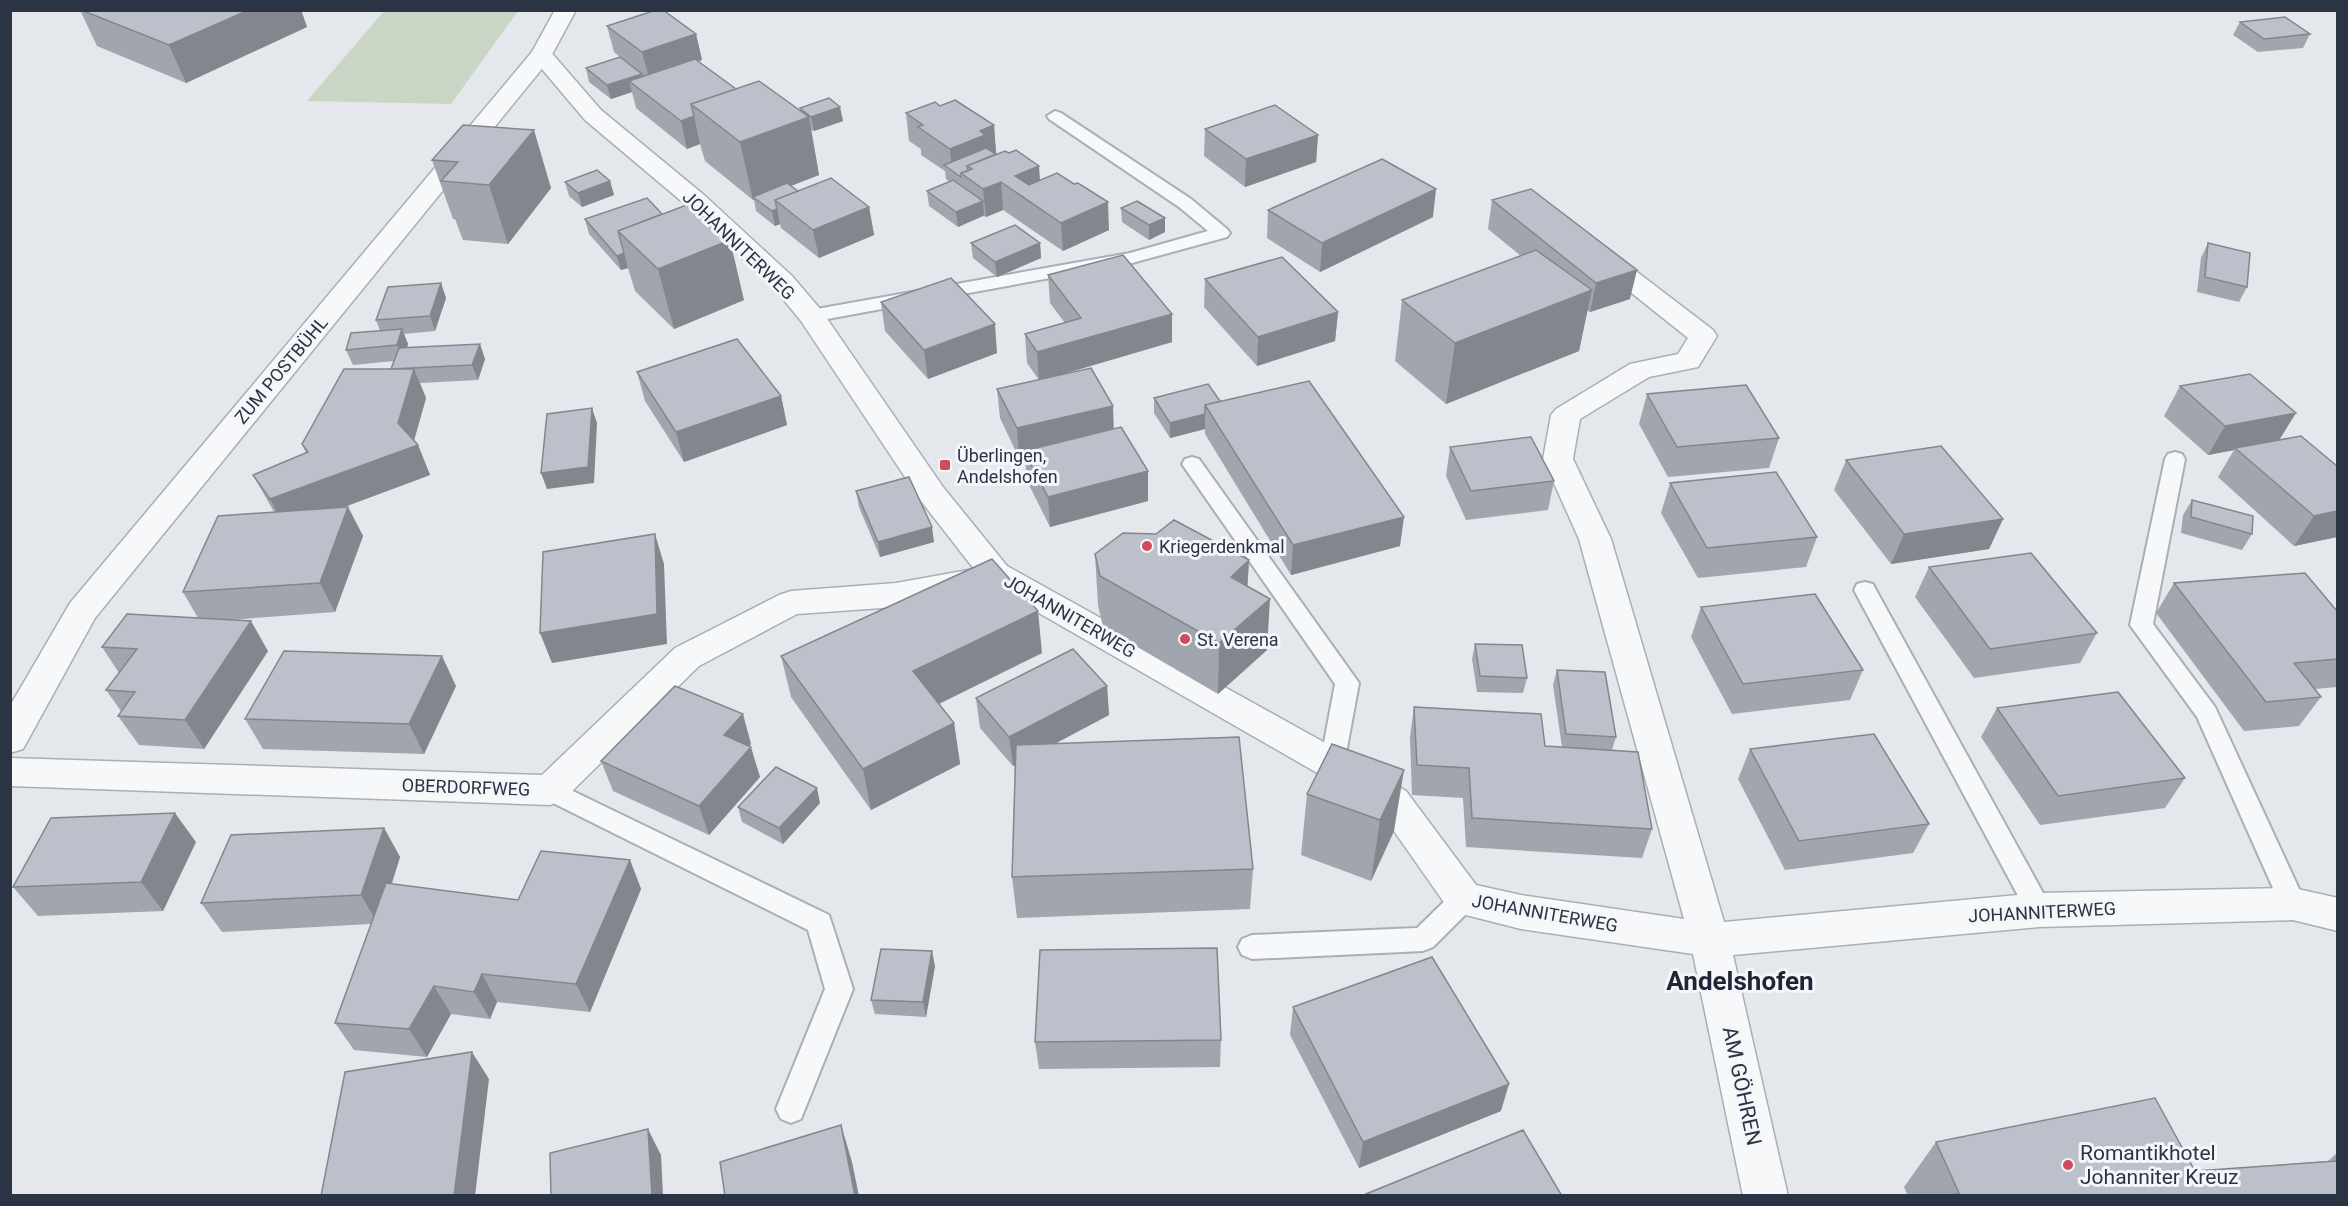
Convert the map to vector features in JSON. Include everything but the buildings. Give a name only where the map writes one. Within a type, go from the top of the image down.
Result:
[{"type":"street","name":"ZUM POSTBÜHL","points":[[10,739],[82,611],[541,55],[566,10]]},
{"type":"street","name":"JOHANNITERWEG","points":[[541,55],[593,115],[695,200],[783,282],[811,316],[932,494],[996,574],[1332,764],[1393,801],[1464,899],[1521,912],[1710,940],[2039,910],[2293,904],[2337,915]]},
{"type":"street","points":[[1574,234],[1702,336],[1688,361],[1640,370],[1566,415],[1558,459],[1595,539],[1710,940]]},
{"type":"street","name":"OBERDORFWEG","points":[[10,772],[550,790],[687,657],[791,603],[896,596],[996,574]]},
{"type":"street","name":"AM GÖHREN","points":[[1710,940],[1766,1196]]},
{"type":"lane","points":[[811,316],[1132,258],[1221,233],[1185,203],[1055,116]]},
{"type":"lane","points":[[2175,459],[2141,625],[2206,713],[2293,904]]},
{"type":"lane","points":[[1192,464],[1347,683],[1332,764]]},
{"type":"lane","points":[[1865,590],[2039,910]]},
{"type":"lane","points":[[550,790],[819,923],[839,989],[791,1109]]},
{"type":"lane","points":[[1252,947],[1423,939],[1464,899]]},
{"type":"green space","points":[[385,10],[518,11],[451,104],[307,101]]},
{"type":"place","name":"Überlingen, Andelshofen","points":[[945,465]]},
{"type":"place","name":"Kriegerdenkmal","points":[[1147,546]]},
{"type":"place","name":"St. Verena","points":[[1185,639]]},
{"type":"place","name":"Romantikhotel Johanniter Kreuz","points":[[2068,1165]]},
{"type":"district","name":"Andelshofen","points":[[1740,981]]}]
